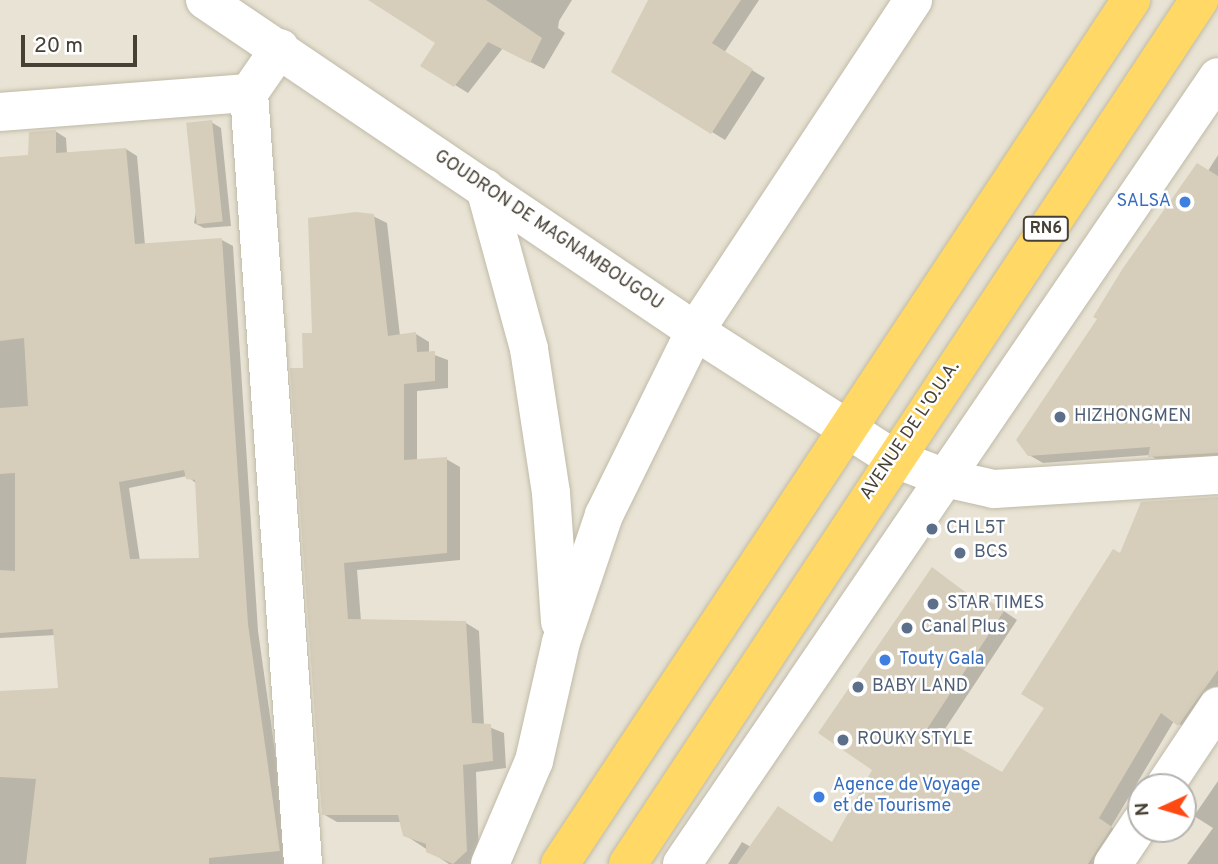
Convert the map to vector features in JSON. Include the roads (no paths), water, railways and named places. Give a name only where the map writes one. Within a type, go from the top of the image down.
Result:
[{"type":"highway","points":[[560,864],[1130,0]]},
{"type":"highway","name":"AVENUE DE L'O.U.A.","points":[[628,864],[893,458],[1199,0]]},
{"type":"street","name":"GOUDRON DE MAGNAMBOUGOU","points":[[205,0],[280,48],[695,331],[893,458],[945,478],[994,489],[1218,475]]},
{"type":"street","points":[[490,864],[534,761],[562,642],[604,515],[695,331],[913,0]]},
{"type":"street","points":[[280,48],[249,93],[303,864]]},
{"type":"street","points":[[0,112],[249,93]]},
{"type":"street","points":[[682,864],[945,478],[1211,98]]},
{"type":"street","points":[[485,188],[529,349],[551,493],[562,642]]},
{"type":"street","points":[[1173,773],[1218,706]]},
{"type":"street","points":[[1113,864],[1127,843]]},
{"type":"place","name":"SALSA","points":[[1185,202]]},
{"type":"place","name":"HIZHONGMEN","points":[[1060,417]]},
{"type":"place","name":"CH L5T","points":[[932,529]]},
{"type":"place","name":"BCS","points":[[960,553]]},
{"type":"place","name":"STAR TIMES","points":[[933,604]]},
{"type":"place","name":"Canal Plus","points":[[907,628]]},
{"type":"place","name":"Touty Gala","points":[[885,660]]},
{"type":"place","name":"BABY LAND","points":[[858,687]]},
{"type":"place","name":"ROUKY STYLE","points":[[843,740]]},
{"type":"place","name":"Agence de Voyage et de Tourisme","points":[[819,797]]}]
